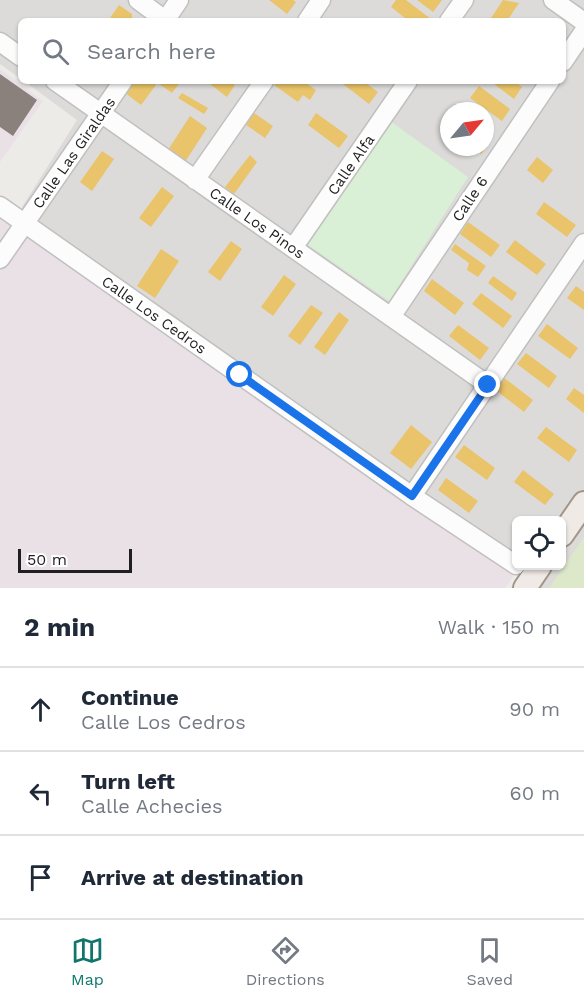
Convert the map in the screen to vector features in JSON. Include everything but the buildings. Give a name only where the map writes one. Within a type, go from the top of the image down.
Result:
[{"type":"main road","points":[[566,529],[584,503]]},
{"type":"street","points":[[138,0],[162,18]]},
{"type":"street","points":[[166,18],[179,0]]},
{"type":"street","points":[[309,18],[321,0]]},
{"type":"street","points":[[451,18],[464,0]]},
{"type":"street","points":[[553,0],[584,22]]},
{"type":"street","points":[[566,58],[584,31]]},
{"type":"street","points":[[0,42],[18,55]]},
{"type":"street","name":"Calle Los Pinos","points":[[59,84],[488,385]]},
{"type":"street","name":"Calle Las Giraldas","points":[[0,259],[121,84]]},
{"type":"street","points":[[195,180],[262,84]]},
{"type":"street","name":"Calle Alfa","points":[[293,248],[406,84]]},
{"type":"street","name":"Calle 6","points":[[391,317],[548,84]]},
{"type":"street","name":"Calle Los Cedros","points":[[0,206],[412,496],[526,572]]},
{"type":"street","points":[[412,496],[584,243]]},
{"type":"shaded area","points":[[0,0],[584,0],[584,588],[511,588],[520,573],[516,570],[566,570],[566,516],[512,516],[512,567],[35,226],[22,207],[77,120],[28,84],[566,84],[566,18],[18,18],[18,77],[0,64]]},
{"type":"shaded area","points":[[0,69],[43,101],[0,162]]},
{"type":"shaded area","points":[[0,210],[515,574],[505,588],[0,588]]},
{"type":"green space","points":[[390,121],[468,177],[389,301],[304,242]]},
{"type":"green space","points":[[584,537],[584,588],[549,588],[561,570],[566,570],[566,563]]},
{"type":"route","points":[[240,375],[412,496],[488,385]]}]
